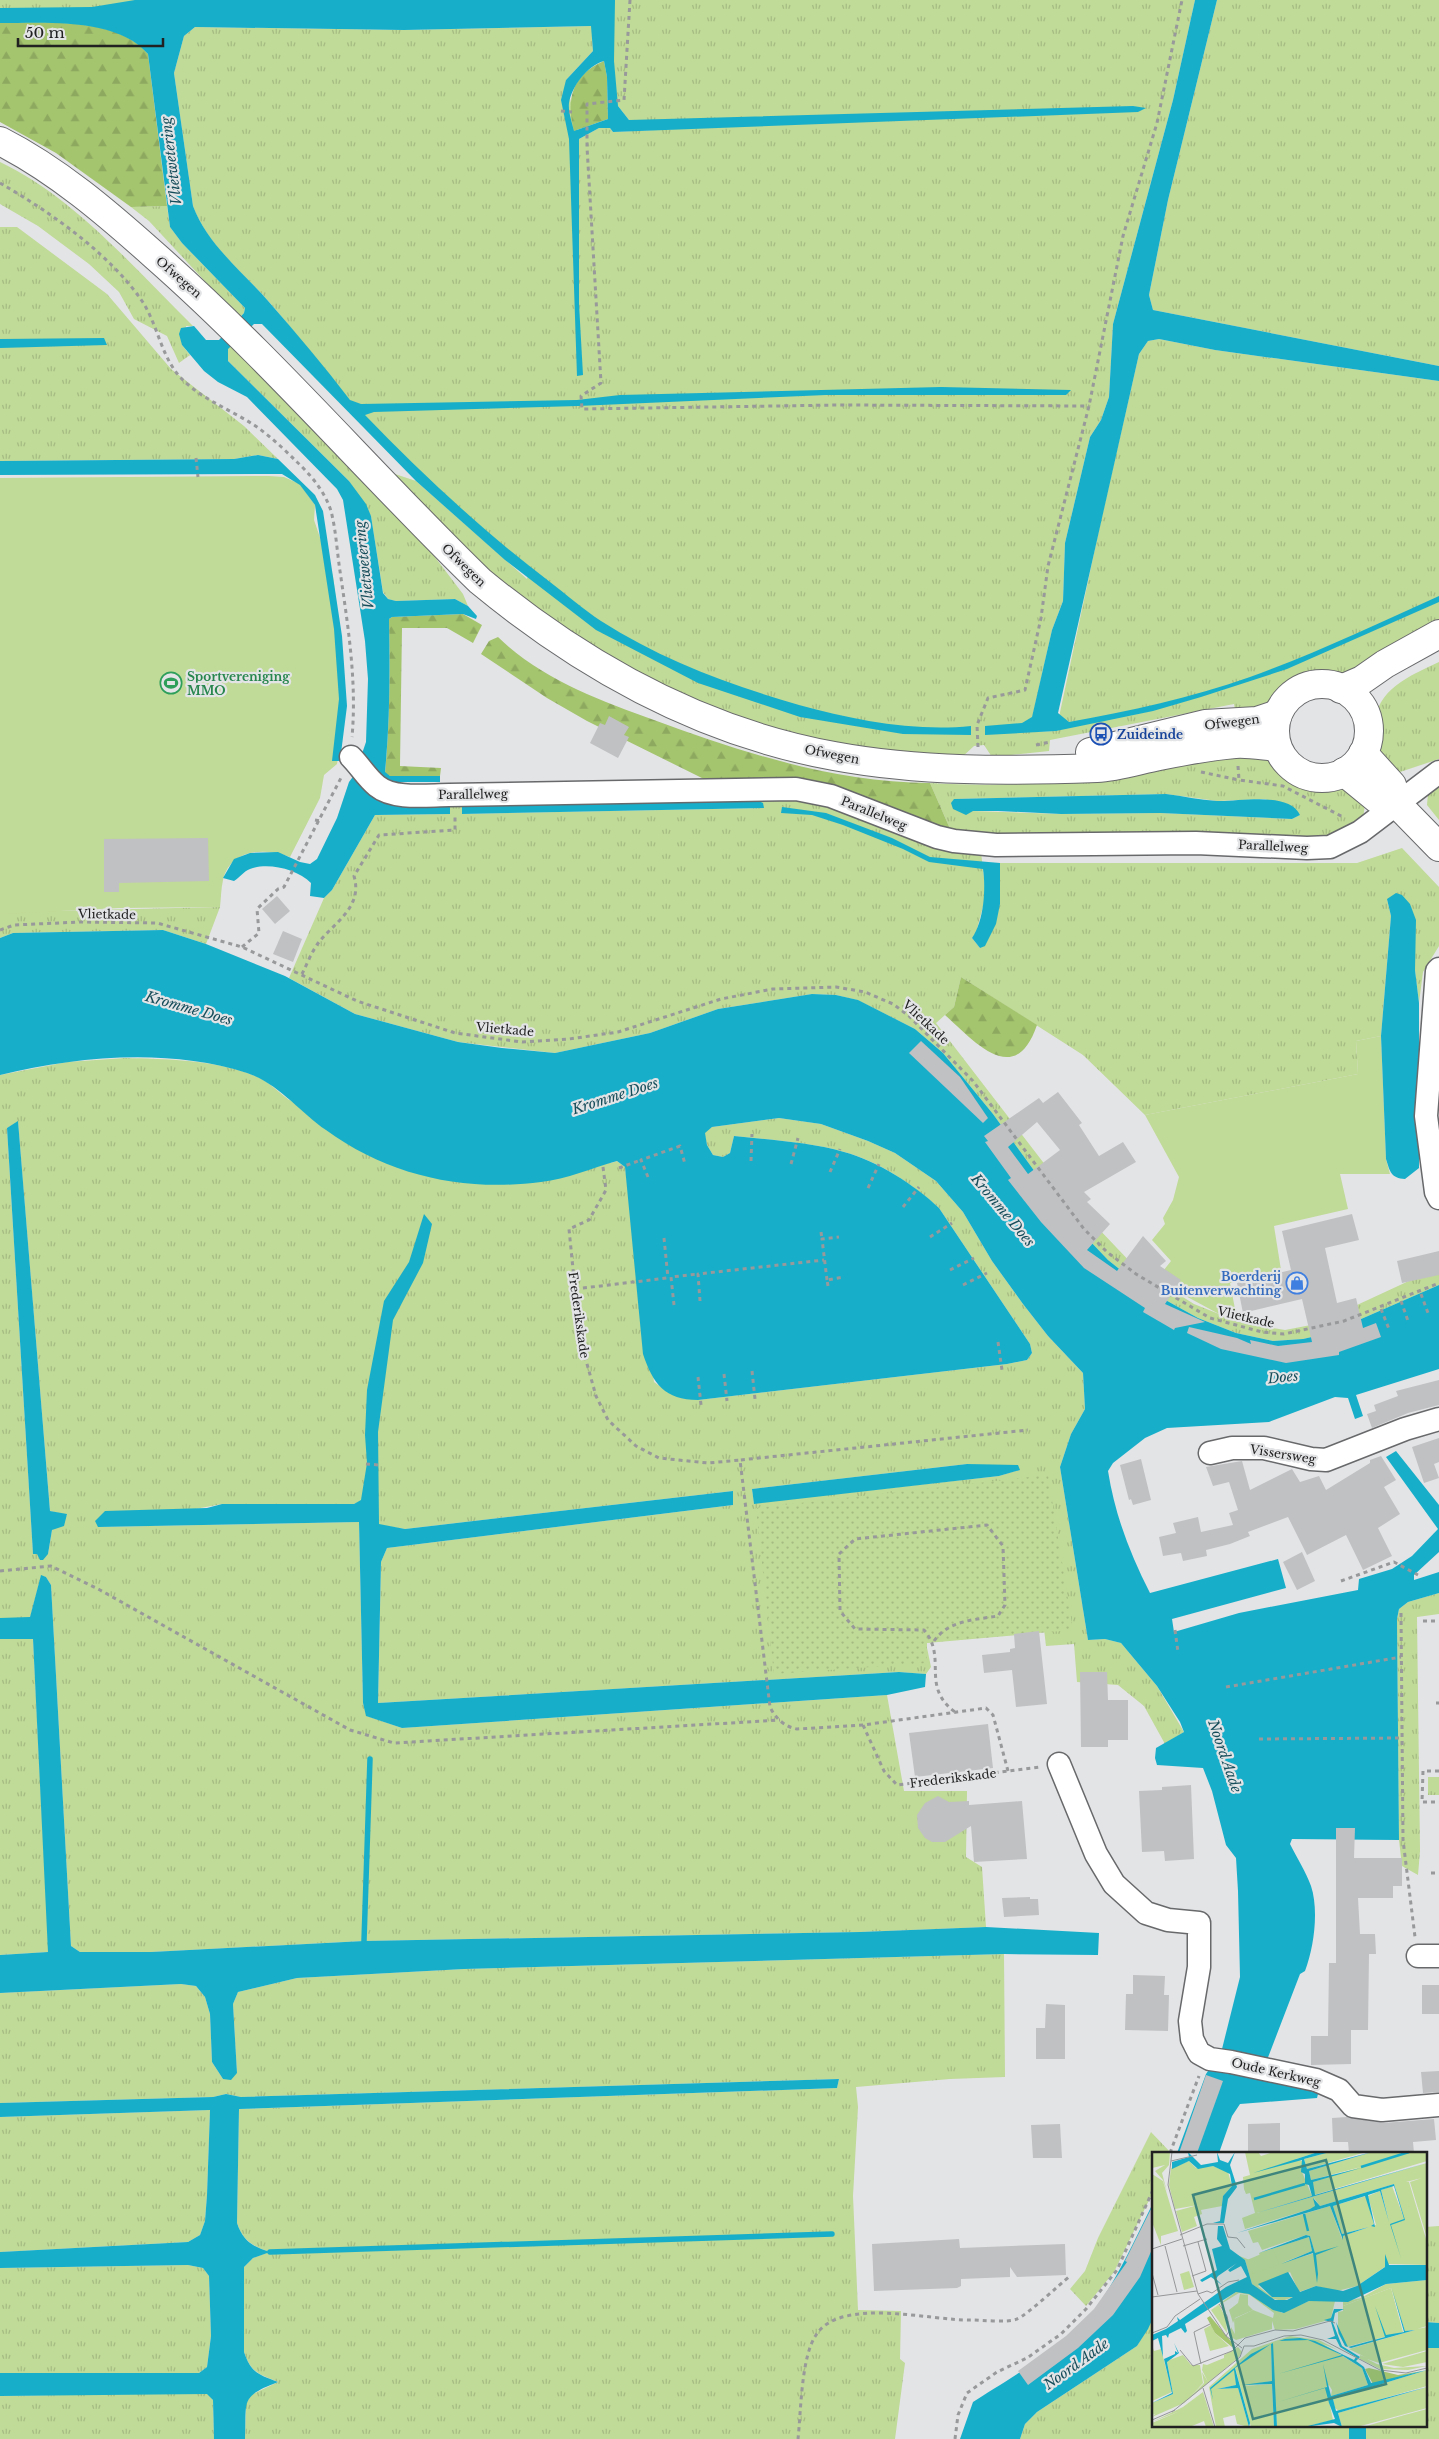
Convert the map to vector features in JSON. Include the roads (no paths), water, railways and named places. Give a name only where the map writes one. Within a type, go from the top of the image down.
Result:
[{"type":"main road","name":"Ofwegen","points":[[0,142],[23,153],[99,207],[207,302],[480,581],[521,615],[631,685],[726,727],[779,743],[834,756],[898,765],[977,770],[1100,768],[1236,744],[1277,747]]},
{"type":"main road","points":[[1341,688],[1362,680],[1385,664],[1439,634]]},
{"type":"main road","points":[[1366,716],[1377,694],[1388,683],[1403,672],[1439,655]]},
{"type":"main road","points":[[1327,684],[1341,688],[1356,700],[1366,716],[1368,735],[1353,763],[1325,778],[1305,775],[1288,764],[1277,747],[1275,730],[1278,714],[1291,695],[1304,687],[1327,684]]},
{"type":"main road","name":"Ofwegen","points":[[1041,768],[1161,734],[1205,724],[1257,721],[1278,714]]},
{"type":"main road","points":[[1353,763],[1392,785],[1398,805],[1439,847]]},
{"type":"street","name":"Parallelweg","points":[[354,760],[376,786],[384,791],[397,794],[449,795],[796,789],[832,796],[922,832],[974,844],[1205,843],[1307,848],[1330,847],[1344,841],[1398,805],[1439,772]]},
{"type":"street","points":[[1439,969],[1436,971],[1426,1116],[1436,1192],[1439,1198]]},
{"type":"street","name":"Vissersweg","points":[[1210,1453],[1232,1448],[1264,1448],[1311,1459],[1326,1460],[1404,1428],[1439,1419]]},
{"type":"street","name":"Oude Kerkweg","points":[[1059,1764],[1096,1854],[1114,1884],[1146,1913],[1168,1920],[1199,1923],[1199,1967],[1191,2027],[1194,2046],[1205,2058],[1325,2083],[1344,2094],[1352,2106],[1382,2110],[1439,2105]]},
{"type":"water","name":"Vlietwetering","points":[[135,0],[615,0],[614,61],[618,106],[629,120],[1133,106],[1146,108],[1138,112],[613,132],[610,128],[599,128],[579,139],[579,304],[583,375],[577,376],[569,139],[561,100],[566,80],[593,51],[591,26],[404,30],[195,27],[184,36],[174,73],[193,206],[199,220],[216,245],[279,314],[350,400],[361,404],[577,400],[620,395],[941,387],[1071,390],[1066,395],[826,395],[578,406],[374,412],[365,415],[432,481],[525,563],[595,617],[648,648],[722,680],[799,705],[863,720],[906,726],[971,726],[971,735],[903,734],[800,717],[698,683],[596,630],[505,560],[416,481],[262,324],[254,324],[228,349],[228,361],[349,481],[366,504],[371,516],[383,593],[388,599],[396,601],[455,599],[468,606],[477,616],[476,619],[463,614],[392,617],[389,619],[389,696],[385,772],[390,776],[440,776],[440,782],[393,782],[369,788],[374,798],[381,801],[450,803],[450,814],[375,815],[332,890],[324,898],[310,896],[311,883],[298,874],[282,868],[257,867],[248,870],[234,881],[223,878],[234,859],[250,853],[278,852],[300,862],[310,864],[317,859],[337,818],[349,782],[355,774],[366,742],[368,679],[365,641],[343,500],[337,489],[247,397],[218,382],[204,371],[182,345],[179,334],[181,328],[194,326],[206,340],[219,340],[244,313],[245,308],[182,243],[170,227],[148,54],[135,42],[99,28],[58,23],[0,23],[0,8],[92,7]],"holes":[[[604,61],[607,77],[608,119],[574,131],[569,103],[573,90],[586,72]]]},
{"type":"water","points":[[1195,0],[1217,0],[1168,200],[1149,295],[1153,310],[1439,366],[1439,381],[1215,350],[1159,339],[1148,341],[1139,354],[1058,713],[1069,722],[1183,698],[1250,677],[1298,659],[1439,596],[1439,602],[1287,669],[1201,697],[1153,711],[1056,731],[985,735],[985,726],[1022,723],[1032,717],[1052,630],[1063,601],[1065,543],[1090,437],[1101,420],[1109,397],[1113,324],[1173,100]]},
{"type":"water","points":[[104,338],[107,345],[0,348],[0,339]]},
{"type":"water","points":[[258,455],[278,459],[315,495],[323,511],[342,636],[347,706],[340,761],[332,761],[339,699],[334,629],[315,505],[300,485],[282,474],[0,475],[0,461],[234,459]]},
{"type":"water","points":[[1166,794],[1217,801],[1275,800],[1294,808],[1300,815],[1292,819],[1160,813],[1061,814],[973,811],[966,815],[953,809],[951,803],[954,799]]},
{"type":"water","points":[[752,798],[763,803],[764,808],[462,814],[462,804]]},
{"type":"water","points":[[782,807],[826,813],[892,838],[930,857],[1000,863],[1000,904],[996,924],[985,946],[980,948],[972,938],[982,914],[983,869],[929,862],[903,849],[843,825],[812,815],[781,813]]},
{"type":"water","points":[[1396,893],[1402,895],[1410,904],[1416,920],[1415,970],[1419,1003],[1419,1168],[1405,1179],[1392,1174],[1386,1159],[1381,1036],[1391,916],[1387,899]]},
{"type":"water","points":[[163,930],[206,944],[285,976],[355,1014],[458,1042],[502,1048],[555,1053],[650,1033],[718,1009],[812,994],[836,995],[858,1000],[915,1029],[943,1053],[993,1114],[1070,1220],[1108,1260],[1142,1287],[1198,1318],[1236,1333],[1273,1341],[1303,1339],[1329,1333],[1439,1285],[1439,1369],[1356,1395],[1363,1416],[1355,1419],[1348,1398],[1335,1397],[1269,1422],[1167,1428],[1145,1438],[1113,1463],[1108,1471],[1124,1534],[1150,1593],[1278,1559],[1286,1588],[1172,1619],[1174,1632],[1239,1613],[1358,1590],[1359,1579],[1392,1569],[1412,1556],[1438,1529],[1386,1457],[1396,1451],[1439,1505],[1439,1552],[1414,1575],[1414,1580],[1439,1572],[1439,1593],[1408,1602],[1399,1609],[1397,1619],[1399,1840],[1292,1839],[1290,1844],[1311,1886],[1315,1906],[1314,1929],[1311,1951],[1305,1971],[1300,1974],[1267,2060],[1232,2057],[1222,2049],[1240,1977],[1236,1858],[1226,1845],[1212,1791],[1203,1768],[1157,1765],[1155,1758],[1156,1748],[1184,1732],[1180,1722],[1157,1686],[1121,1643],[1105,1639],[1088,1640],[1060,1467],[1071,1434],[1085,1409],[1083,1373],[1048,1336],[1023,1304],[992,1261],[963,1212],[936,1181],[895,1153],[821,1124],[779,1118],[712,1127],[705,1133],[707,1145],[713,1155],[723,1157],[730,1153],[734,1136],[803,1144],[857,1156],[895,1175],[919,1191],[939,1208],[1030,1344],[1032,1353],[1027,1360],[1007,1364],[698,1400],[677,1397],[656,1382],[643,1354],[625,1167],[617,1161],[551,1181],[512,1185],[456,1182],[428,1177],[375,1159],[350,1146],[316,1123],[269,1084],[247,1073],[217,1065],[155,1058],[92,1059],[30,1068],[0,1075],[0,938],[13,933]]},
{"type":"water","points":[[18,1121],[50,1511],[67,1514],[64,1526],[52,1530],[48,1554],[43,1560],[40,1560],[37,1554],[33,1554],[7,1128]]},
{"type":"water","points":[[424,1214],[432,1224],[423,1263],[393,1320],[378,1432],[379,1524],[405,1529],[733,1491],[733,1505],[387,1548],[381,1562],[378,1703],[899,1672],[926,1674],[925,1687],[887,1695],[402,1728],[366,1716],[363,1703],[359,1522],[98,1527],[95,1521],[105,1511],[207,1508],[222,1504],[354,1504],[361,1500],[367,1463],[365,1435],[367,1390],[384,1301],[409,1262]]},
{"type":"water","points":[[967,1464],[1018,1465],[1020,1470],[999,1476],[754,1504],[752,1489]]},
{"type":"water","points":[[41,1575],[46,1577],[51,1585],[71,1946],[80,1952],[151,1952],[364,1941],[860,1932],[986,1927],[1099,1933],[1098,1955],[1004,1954],[464,1969],[297,1978],[238,1992],[233,2004],[237,2073],[231,2080],[223,2079],[212,2062],[210,2014],[205,1997],[196,1986],[181,1984],[0,1993],[0,1955],[48,1952],[33,1639],[0,1639],[0,1618],[30,1617]]},
{"type":"water","points":[[1230,2067],[1319,2090],[1317,2098],[1240,2104],[1232,2116],[1219,2152],[1177,2152],[1208,2071]]},
{"type":"water","points":[[839,2079],[837,2088],[239,2109],[237,2223],[242,2234],[249,2242],[270,2252],[253,2258],[244,2267],[244,2352],[250,2365],[256,2372],[278,2382],[265,2387],[251,2396],[246,2408],[245,2439],[214,2439],[213,2400],[207,2394],[0,2396],[0,2373],[199,2373],[207,2367],[211,2336],[209,2276],[203,2268],[188,2265],[0,2268],[0,2252],[188,2242],[200,2235],[205,2221],[210,2110],[0,2117],[0,2103],[213,2097],[226,2094],[241,2097]]},
{"type":"water","name":"Noord Aade","points":[[1152,2205],[1152,2320],[1137,2346],[1037,2412],[1025,2424],[1020,2439],[960,2439],[973,2402],[1059,2345],[1089,2318],[1114,2280]]},
{"type":"water","points":[[1426,2322],[1439,2323],[1439,2348],[1426,2348]]},
{"type":"water","points":[[1349,2426],[1366,2426],[1366,2439],[1349,2439]]},
{"type":"waterway","points":[[364,1941],[370,1759]]},
{"type":"waterway","points":[[270,2252],[832,2234]]},
{"type":"place","name":"Sportvereniging MMO","points":[[171,683]]},
{"type":"place","name":"Zuideinde","points":[[1101,734]]},
{"type":"place","name":"Boerderij Buitenverwachting","points":[[1297,1283]]},
{"type":"water label","name":"Kromme Does","points":[[189,1008]]},
{"type":"water label","name":"Kromme Does","points":[[615,1096]]},
{"type":"water label","name":"Kromme Does","points":[[1003,1210]]},
{"type":"water label","name":"Does","points":[[1283,1377]]}]
